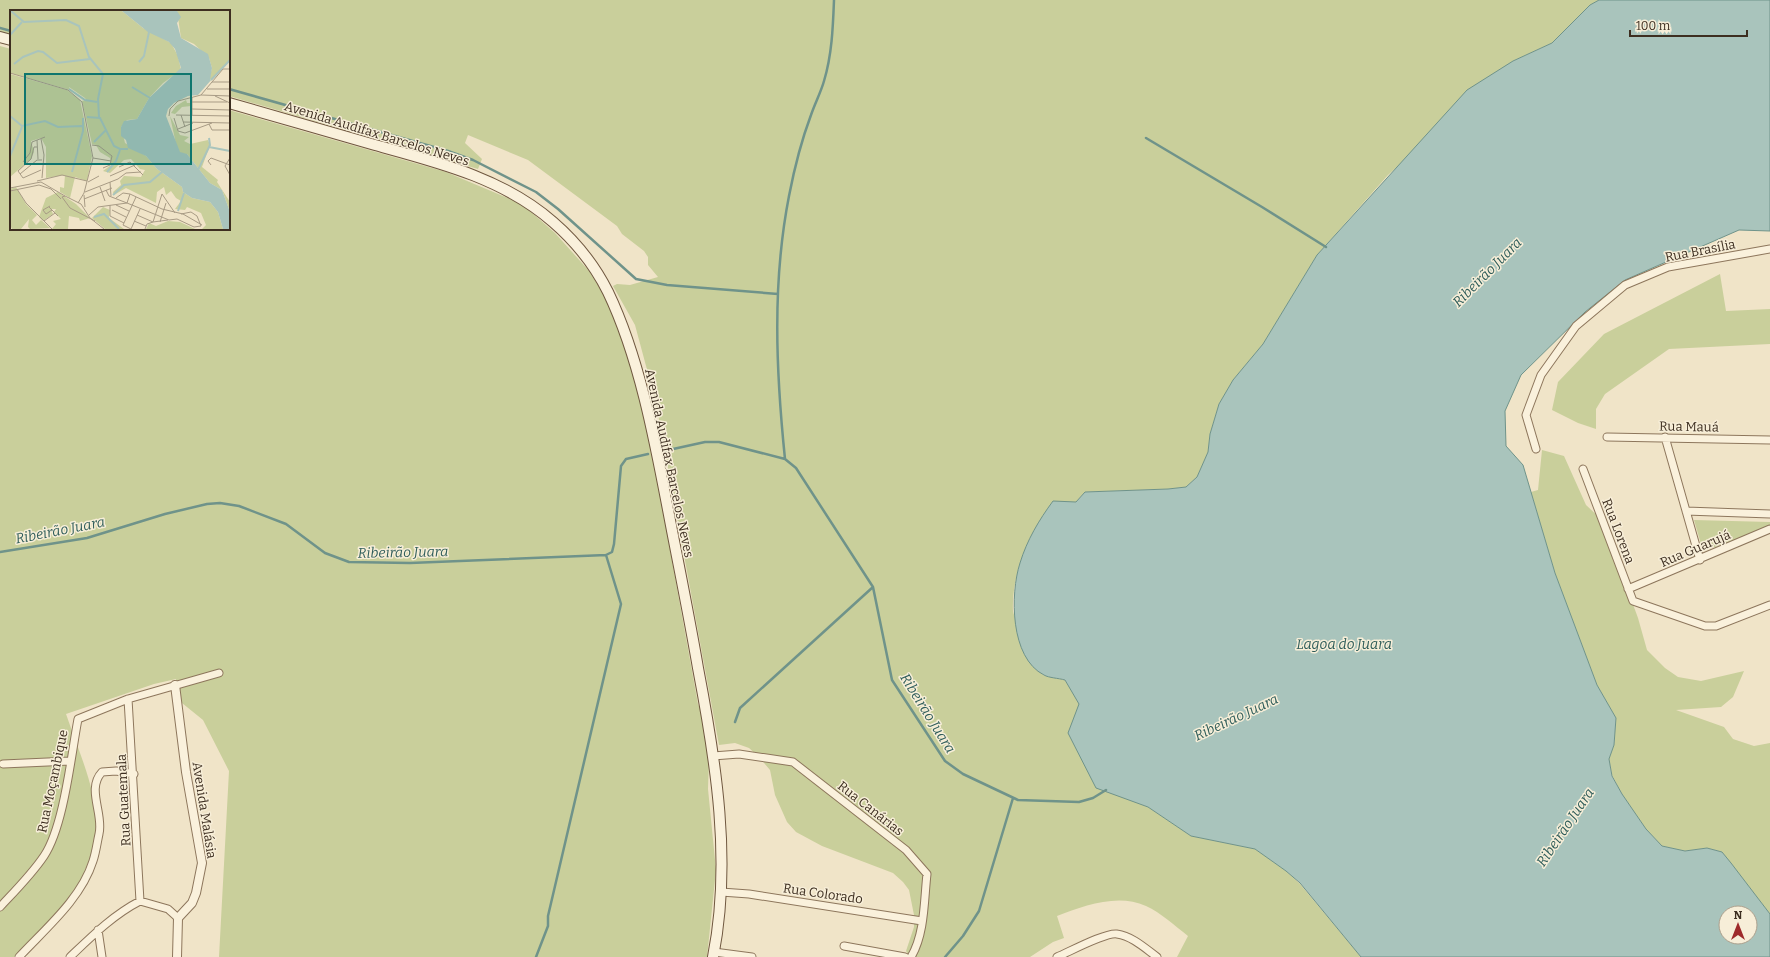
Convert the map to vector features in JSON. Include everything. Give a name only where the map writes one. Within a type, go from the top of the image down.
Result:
[{"type":"main road","points":[[0,37],[10,40]]},
{"type":"main road","name":"Avenida Audifax Barcelos Neves","points":[[230,103],[461,169],[498,186],[551,220],[570,237],[597,272],[618,317],[635,363],[659,461],[707,716],[721,830],[721,892],[717,933],[713,954]]},
{"type":"street","name":"Rua Brasília","points":[[1536,449],[1526,415],[1541,374],[1576,326],[1624,285],[1668,267],[1770,250]]},
{"type":"street","name":"Rua Mauá","points":[[1607,437],[1770,440]]},
{"type":"street","points":[[1665,437],[1700,560]]},
{"type":"street","name":"Rua Lorena","points":[[1583,469],[1633,601],[1705,626],[1716,626],[1770,604]]},
{"type":"street","points":[[1686,511],[1770,514]]},
{"type":"street","name":"Rua Guarujá","points":[[1628,588],[1700,560],[1770,529]]},
{"type":"street","name":"Rua Moçambique","points":[[0,907],[44,856],[51,844],[59,819],[78,719],[128,698],[219,673]]},
{"type":"street","name":"Avenida Malásia","points":[[175,685],[186,772],[202,863],[196,893],[192,903],[178,918]]},
{"type":"street","name":"Rua Guatemala","points":[[128,698],[134,774],[140,901]]},
{"type":"street","name":"Rua Canárias","points":[[713,756],[739,754],[793,762],[906,850],[927,874],[922,921],[915,951],[911,957]]},
{"type":"street","points":[[2,764],[70,761]]},
{"type":"street","points":[[19,957],[66,908],[77,892],[93,862],[100,829],[95,785],[99,775],[102,772],[116,771],[134,774]]},
{"type":"street","name":"Rua Colorado","points":[[721,892],[749,894],[922,921]]},
{"type":"street","points":[[70,957],[98,930],[126,909],[140,901],[168,909],[178,918],[177,957]]},
{"type":"street","points":[[98,930],[102,957]]},
{"type":"street","points":[[1057,957],[1103,937],[1117,933],[1135,941],[1157,957]]},
{"type":"street","points":[[844,946],[905,957]]},
{"type":"street","points":[[713,954],[752,957]]},
{"type":"green space","points":[[0,0],[1599,0],[1590,5],[1552,43],[1513,61],[1388,175],[1317,255],[1263,344],[1233,380],[1219,404],[1210,434],[1208,452],[1197,477],[1186,487],[1085,492],[1076,502],[1053,502],[1030,539],[1015,582],[1013,597],[1014,616],[1043,675],[1065,680],[1140,804],[1148,807],[1191,836],[1255,849],[1286,871],[1300,884],[1361,957],[1177,957],[1188,936],[1157,912],[1146,906],[1135,902],[1112,901],[1101,902],[1078,908],[1057,916],[1064,938],[1053,942],[1030,957],[910,957],[906,951],[914,927],[914,915],[909,890],[903,882],[893,873],[822,846],[796,832],[787,822],[775,795],[770,770],[759,757],[749,748],[735,743],[719,745],[656,403],[635,325],[613,286],[617,284],[630,285],[658,277],[648,265],[648,257],[644,251],[622,234],[617,226],[528,160],[468,135],[465,143],[482,159],[478,169],[230,96],[230,10],[10,10],[10,35],[0,32]]},
{"type":"green space","points":[[0,46],[10,49],[10,230],[230,230],[230,110],[446,172],[522,204],[555,233],[590,272],[624,329],[644,406],[698,704],[710,732],[708,789],[716,870],[707,957],[219,957],[229,771],[203,720],[182,703],[175,685],[176,679],[154,684],[66,714],[86,769],[94,799],[97,826],[94,844],[87,866],[78,886],[62,910],[14,957],[0,957]]},
{"type":"green space","points":[[1720,274],[1726,311],[1770,309],[1770,344],[1669,349],[1605,394],[1596,409],[1596,429],[1578,423],[1552,410],[1558,382],[1604,334]]},
{"type":"green space","points":[[1542,450],[1564,456],[1586,505],[1602,520],[1638,618],[1647,650],[1665,668],[1678,677],[1701,681],[1744,671],[1733,697],[1721,707],[1676,710],[1724,727],[1733,739],[1754,746],[1770,743],[1770,914],[1722,852],[1707,848],[1685,851],[1662,846],[1646,829],[1622,794],[1612,775],[1609,759],[1614,745],[1616,718],[1597,685],[1555,573],[1531,492],[1538,490]]},
{"type":"green space","points":[[1694,520],[1770,522],[1770,528],[1703,551]]},
{"type":"water","name":"Lagoa do Juara","points":[[1599,0],[1770,0],[1770,231],[1739,230],[1625,280],[1585,312],[1521,375],[1505,411],[1506,446],[1523,465],[1555,573],[1597,685],[1616,718],[1614,745],[1609,759],[1612,776],[1622,794],[1646,829],[1662,846],[1685,851],[1707,848],[1722,852],[1770,914],[1770,957],[1361,957],[1300,883],[1255,849],[1191,836],[1148,807],[1096,788],[1068,733],[1079,704],[1065,680],[1046,676],[1033,667],[1024,655],[1019,640],[1014,608],[1017,576],[1020,563],[1030,538],[1053,501],[1076,502],[1085,492],[1186,487],[1197,477],[1208,452],[1210,434],[1219,404],[1233,380],[1263,344],[1317,255],[1467,90],[1513,61],[1552,43],[1590,5]]},
{"type":"waterway","points":[[785,459],[779,393],[777,327],[780,261],[789,196],[801,144],[827,71],[833,30],[834,0]]},
{"type":"waterway","points":[[0,28],[10,31]]},
{"type":"waterway","points":[[230,89],[448,151],[473,160],[536,192],[558,209],[636,279],[667,285],[778,294]]},
{"type":"waterway","points":[[1146,138],[1326,247]]},
{"type":"waterway","name":"Ribeirão Juara","points":[[664,451],[705,442],[719,442],[785,459],[796,468],[873,587],[892,680],[945,761],[963,774],[1018,800],[1079,802],[1093,798],[1106,790]]},
{"type":"waterway","name":"Ribeirão Juara","points":[[0,552],[87,538],[165,514],[207,504],[220,503],[239,506],[286,524],[325,553],[349,562],[410,563],[606,555],[612,552],[614,544],[621,466],[626,459],[648,454]]},
{"type":"waterway","points":[[536,957],[548,926],[548,916],[621,604],[606,555]]},
{"type":"waterway","points":[[735,722],[740,708],[873,587]]},
{"type":"waterway","points":[[945,957],[963,936],[979,911],[1013,798]]}]
